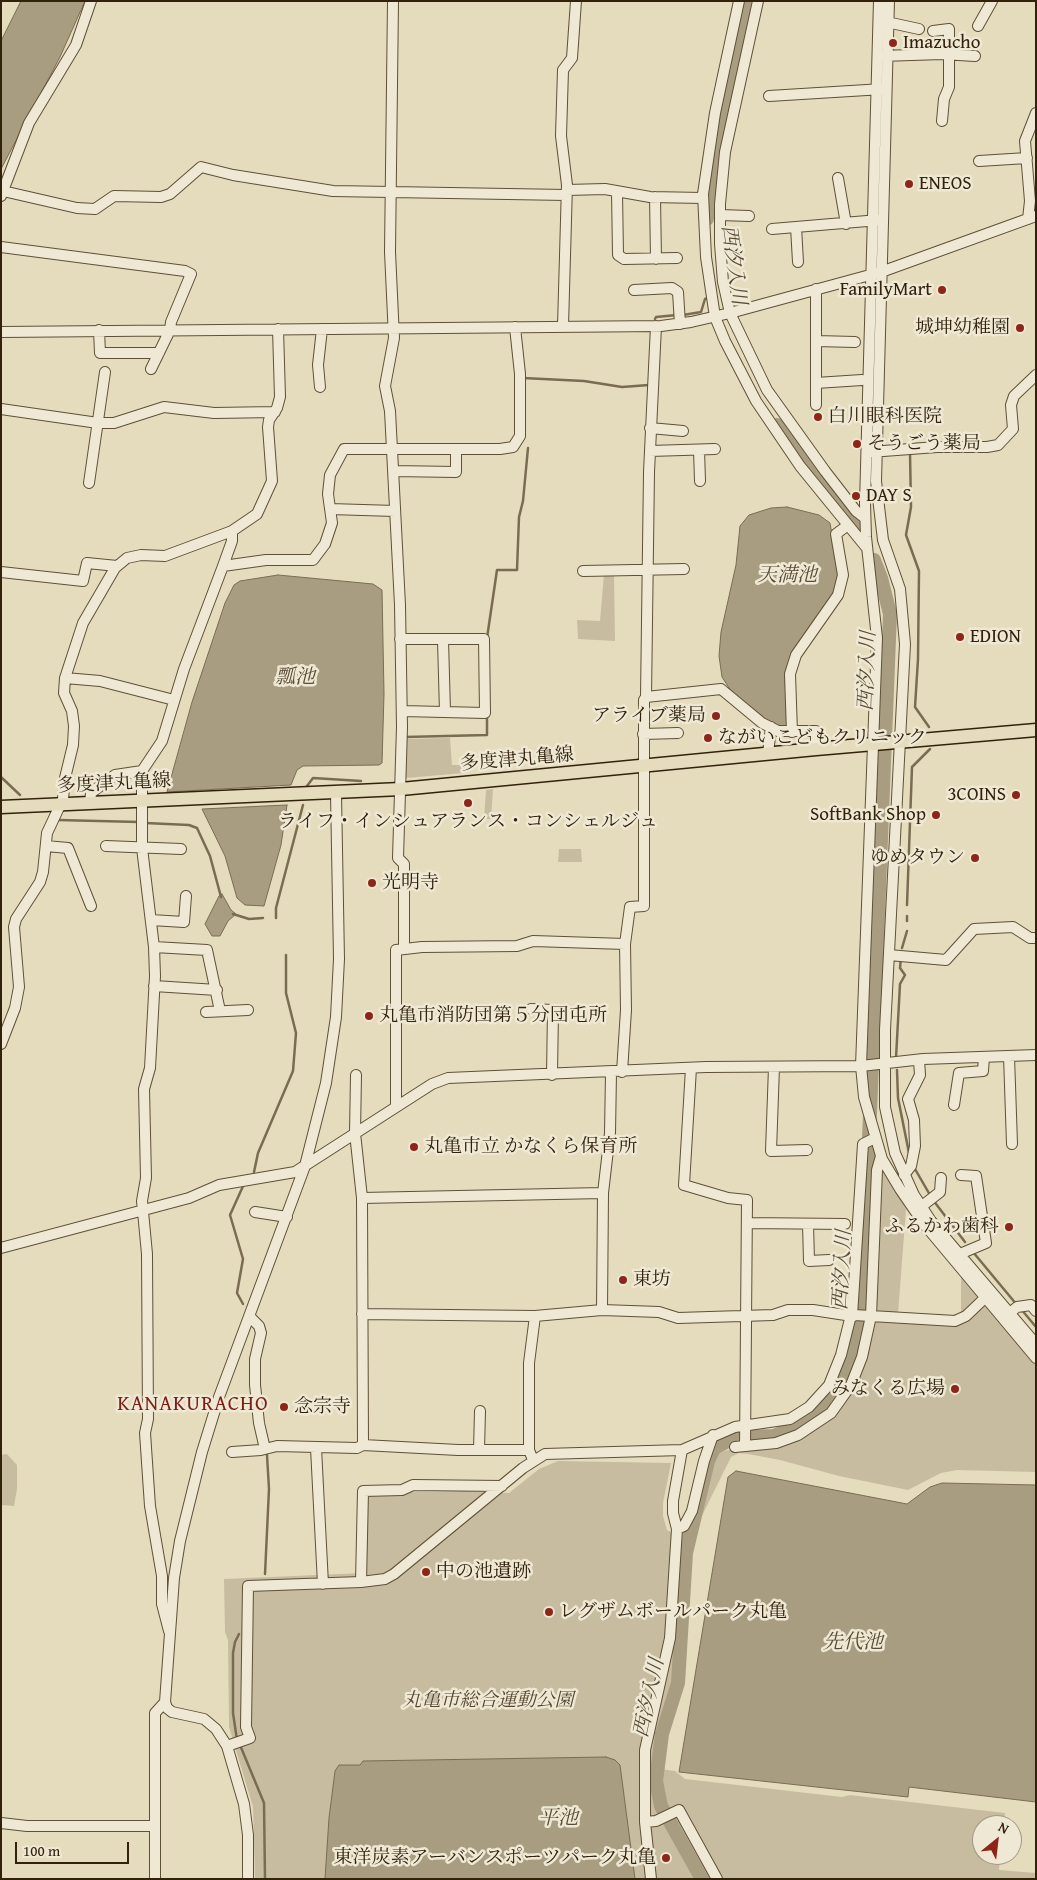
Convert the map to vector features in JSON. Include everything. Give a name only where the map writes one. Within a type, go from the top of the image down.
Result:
[{"type":"main road","name":"多度津丸亀線","points":[[1,807],[336,794],[644,767],[816,748],[1036,730]]},
{"type":"street","points":[[91,1],[76,45],[29,123],[2,193],[95,209],[114,196],[161,197],[170,194],[201,167],[233,175],[333,191],[391,193],[566,192],[605,189],[655,196],[703,198]]},
{"type":"street","points":[[393,1],[390,252],[394,338],[385,386],[390,411],[400,638],[402,711],[398,858],[404,864],[404,948]]},
{"type":"street","points":[[563,326],[566,166],[560,136],[563,70],[572,58],[576,1]]},
{"type":"street","points":[[739,1],[715,113],[703,198],[706,257],[715,317],[725,341],[756,401],[800,466],[867,547]]},
{"type":"street","points":[[758,1],[725,152],[720,215],[723,282],[730,313],[767,390],[825,471],[856,511],[866,518]]},
{"type":"street","points":[[879,1],[883,21],[883,56],[872,452],[866,518],[867,547],[887,743],[889,955],[882,1064],[889,1127],[904,1175],[955,1255]]},
{"type":"street","points":[[883,21],[889,1]]},
{"type":"street","points":[[978,26],[992,1]]},
{"type":"street","points":[[883,21],[919,30]]},
{"type":"street","points":[[933,31],[949,30],[949,87],[944,98],[942,121]]},
{"type":"street","points":[[883,56],[949,54],[975,56]]},
{"type":"street","points":[[769,96],[882,89]]},
{"type":"street","points":[[1,332],[656,326],[680,318],[715,317],[877,273],[1032,218],[1025,141],[1036,113]]},
{"type":"street","points":[[979,161],[1027,158]]},
{"type":"street","points":[[838,178],[846,224]]},
{"type":"street","points":[[618,192],[618,255],[624,259],[677,258]]},
{"type":"street","points":[[655,196],[656,258]]},
{"type":"street","points":[[720,215],[749,216]]},
{"type":"street","points":[[772,229],[878,220]]},
{"type":"street","points":[[796,227],[798,262]]},
{"type":"street","points":[[1,247],[185,271],[191,274],[171,322],[170,330],[151,369]]},
{"type":"street","points":[[634,290],[672,288],[678,292],[680,318]]},
{"type":"street","points":[[816,289],[816,405]]},
{"type":"street","points":[[622,1072],[626,1010],[626,944],[630,907],[644,906],[644,700],[646,697],[650,428],[656,326]]},
{"type":"street","points":[[223,566],[266,560],[313,560],[325,544],[332,523],[328,494],[330,475],[344,449],[456,450],[513,447],[520,436],[520,374],[515,327]]},
{"type":"street","points":[[1,1044],[15,1008],[19,987],[14,927],[20,912],[40,882],[47,834],[64,799],[65,778],[73,745],[73,719],[64,693],[65,678],[83,623],[99,592],[117,566],[127,558],[141,555],[165,556],[232,531],[257,514],[271,486],[272,461],[268,427],[280,397],[278,329]]},
{"type":"street","points":[[320,387],[318,365],[322,329]]},
{"type":"street","points":[[99,330],[100,353],[159,353]]},
{"type":"street","points":[[816,341],[855,342]]},
{"type":"street","points":[[89,483],[105,372]]},
{"type":"street","points":[[872,452],[911,448],[987,447],[998,445],[1012,429],[1011,405],[1014,396],[1036,375]]},
{"type":"street","points":[[816,383],[862,380]]},
{"type":"street","points":[[1,410],[98,423],[114,423],[164,407],[228,413],[275,412]]},
{"type":"street","points":[[650,428],[683,431]]},
{"type":"street","points":[[650,451],[715,449]]},
{"type":"street","points":[[393,471],[456,472],[456,450]]},
{"type":"street","points":[[699,450],[700,481]]},
{"type":"street","points":[[872,452],[883,540],[900,589],[904,622],[887,743],[865,1066],[867,1113],[880,1154],[904,1196],[988,1296],[1013,1312],[1036,1344]]},
{"type":"street","points":[[330,508],[395,511]]},
{"type":"street","points":[[792,732],[790,674],[796,655],[838,595],[843,575],[836,534],[848,525]]},
{"type":"street","points":[[169,1631],[162,1604],[162,1576],[150,1506],[144,1433],[148,1419],[147,1254],[142,1210],[146,1178],[144,1089],[150,1068],[154,947],[142,848],[142,771],[162,741],[174,700],[223,566],[232,531]]},
{"type":"street","points":[[1,572],[83,581],[87,563],[117,566]]},
{"type":"street","points":[[583,571],[684,569]]},
{"type":"street","points":[[400,638],[484,639],[485,712],[402,711]]},
{"type":"street","points":[[443,640],[445,712]]},
{"type":"street","points":[[65,678],[100,681],[174,700]]},
{"type":"street","points":[[646,697],[721,689],[762,723],[778,731],[816,731],[816,748]]},
{"type":"street","points":[[768,754],[771,727]]},
{"type":"street","points":[[644,734],[678,733]]},
{"type":"street","points":[[90,803],[91,793],[115,775],[142,771]]},
{"type":"street","points":[[248,1879],[244,1804],[227,1746],[216,1729],[204,1719],[172,1712],[167,1708],[165,1702],[169,1631],[180,1541],[200,1462],[219,1397],[288,1216],[305,1166],[326,1083],[336,1010],[340,932],[336,794]]},
{"type":"street","points":[[46,846],[68,848],[91,906]]},
{"type":"street","points":[[106,846],[182,848]]},
{"type":"street","points":[[150,920],[184,922],[186,896]]},
{"type":"street","points":[[889,955],[946,960],[974,929],[1013,927],[1030,938],[1036,938]]},
{"type":"street","points":[[396,1106],[394,954],[396,950],[404,948],[517,946],[533,942],[626,944]]},
{"type":"street","points":[[154,947],[207,950],[220,1011]]},
{"type":"street","points":[[154,986],[217,990]]},
{"type":"street","points":[[531,1009],[552,1010],[552,1075]]},
{"type":"street","points":[[206,1012],[248,1010]]},
{"type":"street","points":[[1,1248],[189,1198],[219,1185],[296,1172],[396,1106],[432,1084],[448,1078],[611,1073],[691,1068],[865,1066],[919,1060],[1036,1055]]},
{"type":"street","points":[[1009,1056],[1012,1144]]},
{"type":"street","points":[[954,1106],[959,1073],[983,1071],[984,1057]]},
{"type":"street","points":[[904,1175],[911,1166],[915,1146],[914,1120],[908,1099],[920,1075],[919,1060]]},
{"type":"street","points":[[774,1067],[771,1151],[807,1150]]},
{"type":"street","points":[[691,1068],[684,1185],[728,1198],[747,1200],[745,1428],[740,1446],[784,1441],[812,1427],[830,1413],[851,1385],[862,1357],[871,1316],[877,1170],[880,1154]]},
{"type":"street","points":[[602,1310],[602,1193],[610,1133],[611,1073]]},
{"type":"street","points":[[356,1075],[355,1133],[362,1198],[363,1445]]},
{"type":"street","points":[[227,1746],[250,1738],[246,1726],[248,1586],[375,1582],[394,1574],[534,1460],[552,1452],[682,1450],[713,1435],[790,1419],[799,1415],[816,1400],[834,1374],[854,1316],[863,1144],[875,1138]]},
{"type":"street","points":[[955,1255],[986,1243],[976,1176],[961,1175]]},
{"type":"street","points":[[922,1206],[940,1192],[941,1178]]},
{"type":"street","points":[[362,1198],[602,1193]]},
{"type":"street","points":[[255,1212],[288,1216]]},
{"type":"street","points":[[746,1223],[845,1224]]},
{"type":"street","points":[[808,1224],[809,1261],[829,1260]]},
{"type":"street","points":[[362,1314],[535,1316],[602,1310],[659,1312],[678,1318],[773,1314],[788,1310],[813,1310],[854,1316],[955,1322],[966,1316],[988,1296]]},
{"type":"street","points":[[1013,1312],[1031,1305],[1036,1311]]},
{"type":"street","points":[[1013,1312],[1036,1358]]},
{"type":"street","points":[[534,1460],[529,1450],[529,1363],[535,1316]]},
{"type":"street","points":[[250,1317],[259,1326],[261,1333],[255,1359],[255,1385],[259,1423],[265,1449]]},
{"type":"street","points":[[479,1450],[480,1411]]},
{"type":"street","points":[[677,1529],[684,1526],[692,1511],[704,1461],[713,1435]]},
{"type":"street","points":[[232,1452],[277,1446],[356,1448],[363,1445],[479,1450],[529,1450]]},
{"type":"street","points":[[316,1448],[323,1584]]},
{"type":"street","points":[[651,1879],[645,1822],[645,1750],[670,1638],[677,1529],[672,1513],[682,1450]]},
{"type":"street","points":[[361,1582],[362,1491],[402,1490],[412,1485],[502,1486]]},
{"type":"street","points":[[155,1879],[155,1713],[165,1702]]},
{"type":"street","points":[[645,1822],[656,1821],[679,1810],[717,1879]]},
{"type":"street","points":[[1,1824],[27,1826],[154,1826]]},
{"type":"green space","points":[[604,574],[614,574],[615,641],[578,639],[577,620],[600,621]]},
{"type":"green space","points":[[450,738],[452,765],[463,765],[464,773],[406,778],[406,739]]},
{"type":"green space","points":[[493,789],[491,819],[484,819],[486,790]]},
{"type":"green space","points":[[559,849],[581,849],[582,862],[558,862]]},
{"type":"green space","name":"丸亀市総合運動公園","points":[[882,1167],[906,1209],[898,1314],[961,1315],[961,1275],[1036,1365],[1036,1472],[957,1470],[941,1473],[908,1490],[748,1454],[739,1453],[731,1457],[686,1548],[674,1683],[668,1700],[660,1769],[675,1771],[685,1779],[842,1797],[850,1795],[1005,1813],[1005,1815],[972,1815],[972,1865],[999,1865],[999,1870],[1036,1873],[1036,1879],[255,1879],[253,1807],[229,1727],[228,1640],[225,1632],[224,1579],[363,1573],[366,1493],[464,1491],[509,1493],[539,1469],[558,1461],[671,1463],[663,1503],[663,1516],[667,1530],[673,1533],[688,1515],[703,1456],[741,1447],[790,1440],[839,1408],[848,1398],[854,1386],[875,1313]]},
{"type":"green space","points":[[7,1454],[17,1465],[17,1489],[14,1506],[1,1505],[1,1455]]},
{"type":"water","points":[[21,1],[85,1],[60,57],[1,169],[1,41]]},
{"type":"water","name":"天満池","points":[[787,507],[819,515],[830,523],[839,585],[795,651],[789,728],[786,729],[767,723],[731,691],[722,677],[719,656],[721,632],[736,565],[740,526],[749,515],[771,508]]},
{"type":"water","name":"瓢池","points":[[278,575],[373,584],[382,590],[384,694],[382,763],[379,765],[303,766],[297,770],[291,785],[167,792],[192,702],[225,603],[234,585],[240,581]]},
{"type":"water","points":[[287,805],[281,845],[264,906],[245,905],[237,898],[225,856],[202,809]]},
{"type":"water","points":[[222,894],[231,910],[236,914],[228,921],[220,936],[212,936],[205,924],[219,896]]},
{"type":"water","name":"先代池","points":[[736,1471],[907,1504],[930,1487],[942,1483],[1036,1485],[1036,1802],[909,1787],[908,1797],[679,1772],[728,1477]]},
{"type":"water","name":"平池","points":[[606,1757],[615,1760],[620,1765],[635,1879],[325,1879],[329,1818],[335,1771],[339,1765],[360,1765],[363,1761]]},
{"type":"waterway","name":"西汐入川","points":[[707,219],[712,160],[745,1]]},
{"type":"waterway","points":[[683,315],[701,312],[705,299],[708,298]]},
{"type":"waterway","points":[[655,319],[656,317],[677,315]]},
{"type":"waterway","points":[[523,378],[584,381],[622,387],[649,385]]},
{"type":"waterway","name":"西汐入川","points":[[777,425],[857,525]]},
{"type":"waterway","points":[[487,638],[497,570],[517,570],[519,517],[523,501],[528,448]]},
{"type":"waterway","points":[[910,453],[911,507],[906,535],[919,571],[918,659],[915,707],[929,727]]},
{"type":"waterway","name":"西汐入川","points":[[702,1879],[661,1806],[656,1781],[662,1734],[678,1683],[686,1553],[708,1461],[714,1448],[732,1439],[774,1436],[801,1425],[827,1406],[838,1393],[850,1366],[862,1313],[890,614],[881,578],[874,560]]},
{"type":"waterway","points":[[405,737],[487,735],[487,716]]},
{"type":"waterway","points":[[907,905],[912,767],[930,749]]},
{"type":"waterway","points":[[1,777],[20,795]]},
{"type":"waterway","points":[[307,786],[313,778],[361,781]]},
{"type":"waterway","points":[[276,918],[276,908],[303,805]]},
{"type":"waterway","points":[[58,820],[139,822]]},
{"type":"waterway","points":[[145,823],[189,825],[197,828],[210,856],[221,897]]},
{"type":"waterway","points":[[233,914],[249,919],[263,918]]},
{"type":"waterway","points":[[907,916],[907,921]]},
{"type":"waterway","points":[[902,948],[907,931]]},
{"type":"waterway","points":[[254,1172],[258,1153],[293,1071],[296,1033],[286,993],[286,955]]},
{"type":"waterway","points":[[896,1058],[900,984],[905,975],[900,968],[901,958]]},
{"type":"waterway","points":[[897,1070],[898,1098],[909,1153]]},
{"type":"waterway","points":[[915,1169],[930,1195]]},
{"type":"waterway","points":[[243,1304],[237,1293],[243,1259],[230,1215],[244,1184]]},
{"type":"waterway","points":[[933,1200],[965,1242]]},
{"type":"waterway","points":[[973,1252],[1017,1305]]},
{"type":"waterway","points":[[1021,1309],[1036,1327]]},
{"type":"waterway","points":[[265,1574],[269,1489],[267,1455]]},
{"type":"waterway","points":[[237,1740],[233,1713],[233,1653],[239,1634]]},
{"type":"waterway","points":[[240,1745],[264,1803],[265,1879]]},
{"type":"place","name":"Imazucho","points":[[893,43]]},
{"type":"place","name":"ENEOS","points":[[909,184]]},
{"type":"place","name":"FamilyMart","points":[[942,290]]},
{"type":"place","name":"城坤幼稚園","points":[[1020,328]]},
{"type":"place","name":"白川眼科医院","points":[[818,417]]},
{"type":"place","name":"そうごう薬局","points":[[857,444]]},
{"type":"place","name":"DAY S","points":[[856,496]]},
{"type":"place","name":"EDION","points":[[960,637]]},
{"type":"place","name":"アライブ薬局","points":[[716,716]]},
{"type":"place","name":"ながいこどもクリニック","points":[[708,738]]},
{"type":"place","name":"3COINS","points":[[1016,795]]},
{"type":"place","name":"ライフ・インシュアランス・コンシェルジュ","points":[[468,803]]},
{"type":"place","name":"SoftBank Shop","points":[[936,815]]},
{"type":"place","name":"ゆめタウン","points":[[975,858]]},
{"type":"place","name":"光明寺","points":[[372,883]]},
{"type":"place","name":"丸亀市消防団第５分団屯所","points":[[369,1016]]},
{"type":"place","name":"丸亀市立 かなくら保育所","points":[[414,1147]]},
{"type":"place","name":"ふるかわ歯科","points":[[1009,1227]]},
{"type":"place","name":"東坊","points":[[623,1280]]},
{"type":"place","name":"みなくる広場","points":[[955,1389]]},
{"type":"place","name":"念宗寺","points":[[284,1407]]},
{"type":"place","name":"中の池遺跡","points":[[426,1572]]},
{"type":"place","name":"レグザムボールパーク丸亀","points":[[549,1612]]},
{"type":"place","name":"東洋炭素アーバンスポーツパーク丸亀","points":[[666,1858]]},
{"type":"district","name":"KANAKURACHO","points":[[193,1405]]}]
